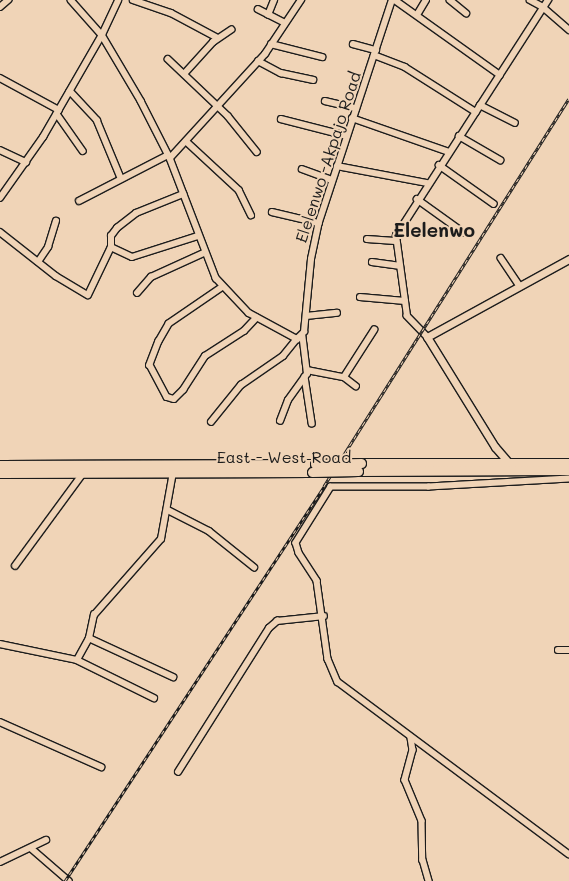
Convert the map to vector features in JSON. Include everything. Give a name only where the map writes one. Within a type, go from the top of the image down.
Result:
[{"type":"main road","name":"East - West Road","points":[[0,473],[173,472],[492,463],[569,463]]},
{"type":"main road","name":"East - West Road","points":[[0,465],[313,468]]},
{"type":"main road","name":"East - West Road","points":[[359,467],[569,470]]},
{"type":"street","points":[[0,8],[8,0]]},
{"type":"street","points":[[71,0],[102,35],[169,157],[204,253],[223,288],[256,318],[299,337]]},
{"type":"street","points":[[0,198],[58,112],[102,35],[118,0]]},
{"type":"street","points":[[133,0],[171,13],[218,38]]},
{"type":"street","points":[[268,15],[274,0]]},
{"type":"street","points":[[79,201],[121,178],[169,157],[186,141],[258,61],[300,0]]},
{"type":"street","points":[[394,0],[500,75]]},
{"type":"street","name":"Elelenwo -Akpajo Road","points":[[299,337],[306,316],[311,259],[319,223],[352,118],[394,0]]},
{"type":"street","points":[[417,15],[426,0]]},
{"type":"street","points":[[450,0],[466,12]]},
{"type":"street","points":[[530,0],[543,6],[569,30]]},
{"type":"street","points":[[509,463],[495,447],[428,337],[409,319],[395,242],[427,183],[476,112],[548,0]]},
{"type":"street","points":[[258,9],[285,23]]},
{"type":"street","points":[[184,74],[218,38],[231,30]]},
{"type":"street","points":[[271,44],[322,57]]},
{"type":"street","points":[[353,44],[405,67],[476,112]]},
{"type":"street","points":[[168,59],[217,106],[257,152]]},
{"type":"street","points":[[258,61],[281,74],[313,80]]},
{"type":"street","points":[[0,78],[58,112],[84,151]]},
{"type":"street","points":[[70,91],[96,120],[121,178]]},
{"type":"street","points":[[325,101],[356,108]]},
{"type":"street","points":[[480,105],[515,123]]},
{"type":"street","points":[[352,118],[449,152]]},
{"type":"street","points":[[281,119],[346,136]]},
{"type":"street","points":[[459,136],[500,160]]},
{"type":"street","points":[[186,141],[239,190],[251,215]]},
{"type":"street","points":[[0,150],[26,162]]},
{"type":"street","points":[[439,165],[494,204]]},
{"type":"street","points":[[336,166],[427,183]]},
{"type":"street","points":[[302,169],[332,180]]},
{"type":"street","points":[[0,232],[38,262],[88,295],[111,247],[111,236],[126,219],[183,194]]},
{"type":"street","points":[[417,199],[463,232]]},
{"type":"street","points":[[272,212],[319,223]]},
{"type":"street","points":[[38,262],[48,247],[56,221]]},
{"type":"street","points":[[111,247],[132,257],[198,236]]},
{"type":"street","points":[[366,239],[395,242]]},
{"type":"street","points":[[137,293],[151,277],[204,253]]},
{"type":"street","points":[[501,258],[520,286]]},
{"type":"street","points":[[428,337],[569,259]]},
{"type":"street","points":[[372,262],[400,266]]},
{"type":"street","points":[[223,288],[169,324],[159,341],[150,365],[168,397],[174,399],[183,390],[205,356],[244,331],[256,318]]},
{"type":"street","points":[[360,297],[405,302]]},
{"type":"street","points":[[306,316],[337,312]]},
{"type":"street","points":[[344,377],[374,330]]},
{"type":"street","points":[[299,337],[312,423]]},
{"type":"street","points":[[211,422],[241,385],[283,356],[299,337]]},
{"type":"street","points":[[306,374],[344,377],[356,386]]},
{"type":"street","points":[[280,421],[288,400],[306,374]]},
{"type":"street","points":[[492,463],[495,447]]},
{"type":"street","points":[[14,566],[84,472]]},
{"type":"street","points":[[77,660],[89,638],[94,615],[161,539],[168,510],[173,472]]},
{"type":"street","points":[[569,479],[429,487],[331,487],[296,543],[299,553],[317,581],[324,616],[328,659],[338,682],[569,854]]},
{"type":"street","points":[[168,510],[209,531],[254,567]]},
{"type":"street","points":[[178,772],[270,628],[277,621],[324,616]]},
{"type":"street","points":[[89,638],[173,678]]},
{"type":"street","points":[[0,644],[77,660],[154,698]]},
{"type":"street","points":[[558,650],[569,650]]},
{"type":"street","points":[[0,722],[101,767]]},
{"type":"street","points":[[411,738],[412,750],[405,780],[422,820],[423,860],[429,881]]},
{"type":"street","points":[[0,862],[46,840]]},
{"type":"street","points":[[31,848],[69,881]]},
{"type":"railway","points":[[65,881],[324,486],[569,99]]},
{"type":"district","name":"Elelenwo","points":[[434,230]]}]
